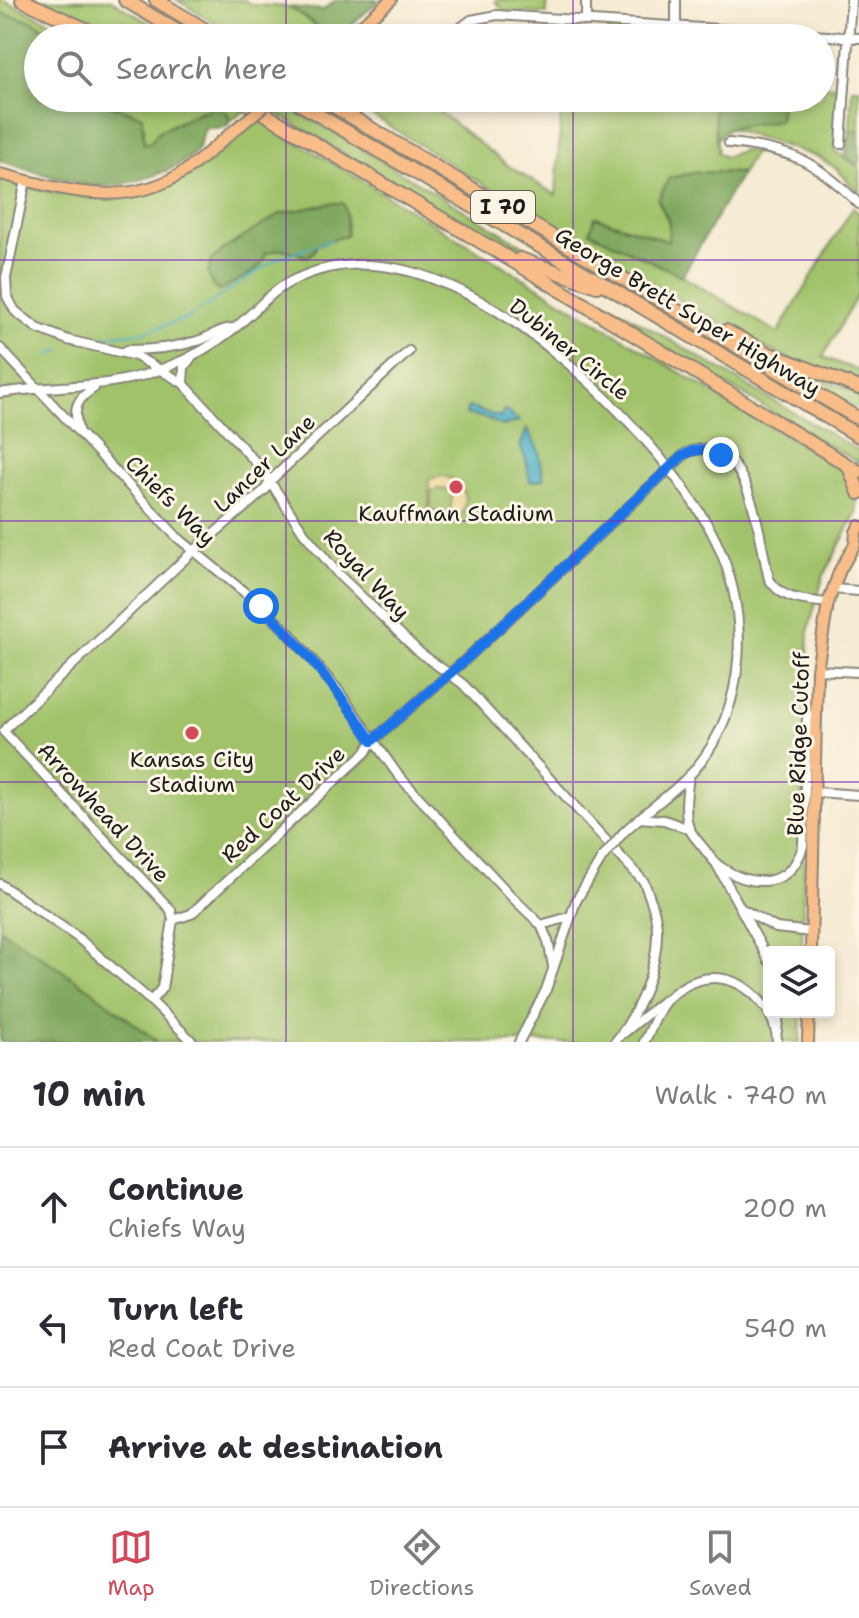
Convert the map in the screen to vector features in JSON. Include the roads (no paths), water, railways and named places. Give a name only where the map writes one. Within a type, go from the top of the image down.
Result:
[{"type":"highway","points":[[22,0],[74,24]]},
{"type":"highway","points":[[125,0],[165,24]]},
{"type":"highway","points":[[158,1],[196,24]]},
{"type":"highway","points":[[262,112],[854,469],[859,493]]},
{"type":"highway","name":"George Brett Super Highway","points":[[314,112],[859,436]]},
{"type":"highway","name":"George Brett Super Highway","points":[[343,112],[859,419]]},
{"type":"highway","points":[[498,252],[615,291]]},
{"type":"highway","points":[[685,316],[728,332],[770,354],[859,388]]},
{"type":"main road","points":[[363,24],[391,0]]},
{"type":"main road","points":[[0,174],[79,193],[100,195],[138,191],[186,170],[256,112]]},
{"type":"main road","name":"Blue Ridge Cutoff","points":[[811,946],[817,670],[828,603],[857,543],[859,526]]},
{"type":"main road","points":[[808,1042],[809,1018]]},
{"type":"street","points":[[586,0],[586,21]]},
{"type":"street","points":[[676,0],[676,24]]},
{"type":"street","points":[[841,144],[854,38],[851,0]]},
{"type":"street","points":[[466,24],[479,17],[497,15],[640,24]]},
{"type":"street","points":[[729,143],[765,146],[809,162],[829,175],[859,204]]},
{"type":"street","name":"Royal Way","points":[[26,180],[6,278],[11,304],[22,319],[68,340],[136,356],[183,383],[261,468],[304,533],[360,598],[419,652],[463,684],[644,882],[653,906],[657,931],[654,954],[647,982],[617,1040]]},
{"type":"street","name":"Dubiner Circle","points":[[0,393],[98,385],[141,377],[199,351],[235,327],[281,287],[319,270],[369,264],[412,270],[461,291],[533,337],[604,395],[659,456],[718,544],[732,591],[739,640],[736,681],[722,725],[707,752],[689,776],[623,833],[586,881],[569,917],[553,970],[519,1042]]},
{"type":"street","points":[[114,350],[175,348],[235,327]]},
{"type":"street","name":"Chiefs Way","points":[[0,348],[177,537],[253,599],[294,639],[337,689],[398,775],[541,925]]},
{"type":"street","points":[[183,383],[184,367],[199,351]]},
{"type":"street","name":"Lancer Lane","points":[[2,732],[266,489],[269,482],[409,351]]},
{"type":"street","points":[[78,430],[74,413],[76,404],[98,385]]},
{"type":"street","name":"Red Coat Drive","points":[[173,920],[191,914],[366,752],[372,741],[681,457],[696,450],[711,450],[721,455],[744,480],[752,499],[769,579],[776,589],[788,597],[828,603]]},
{"type":"street","points":[[833,589],[859,591]]},
{"type":"street","points":[[817,670],[859,672]]},
{"type":"street","points":[[717,864],[741,877],[767,882],[789,871],[796,862],[803,846],[807,718],[817,711]]},
{"type":"street","name":"Arrowhead Drive","points":[[2,732],[171,910],[173,920]]},
{"type":"street","points":[[689,776],[686,804],[689,829]]},
{"type":"street","points":[[816,792],[859,795]]},
{"type":"street","points":[[639,818],[664,820],[689,829],[717,864],[763,949]]},
{"type":"street","points":[[0,884],[77,937],[193,1042]]},
{"type":"street","points":[[743,910],[776,928],[811,932]]},
{"type":"street","points":[[553,970],[548,941],[541,925],[569,917]]},
{"type":"street","points":[[151,1001],[162,988],[173,920]]},
{"type":"street","points":[[617,1040],[670,995],[699,980],[719,978],[748,987],[758,997],[769,1013],[777,1039]]},
{"type":"street","points":[[644,1042],[670,995]]},
{"type":"street","points":[[777,1039],[779,1018]]},
{"type":"water","points":[[468,407],[500,417],[504,410],[519,421],[502,426],[486,418],[466,414]]},
{"type":"water","points":[[527,429],[539,451],[544,479],[530,482],[520,446]]},
{"type":"waterway","points":[[85,338],[143,332],[188,318],[276,259],[331,240]]},
{"type":"waterway","points":[[49,355],[60,350]]},
{"type":"place","name":"Kauffman Stadium","points":[[456,487]]},
{"type":"place","name":"Kansas City Stadium","points":[[192,733]]}]
